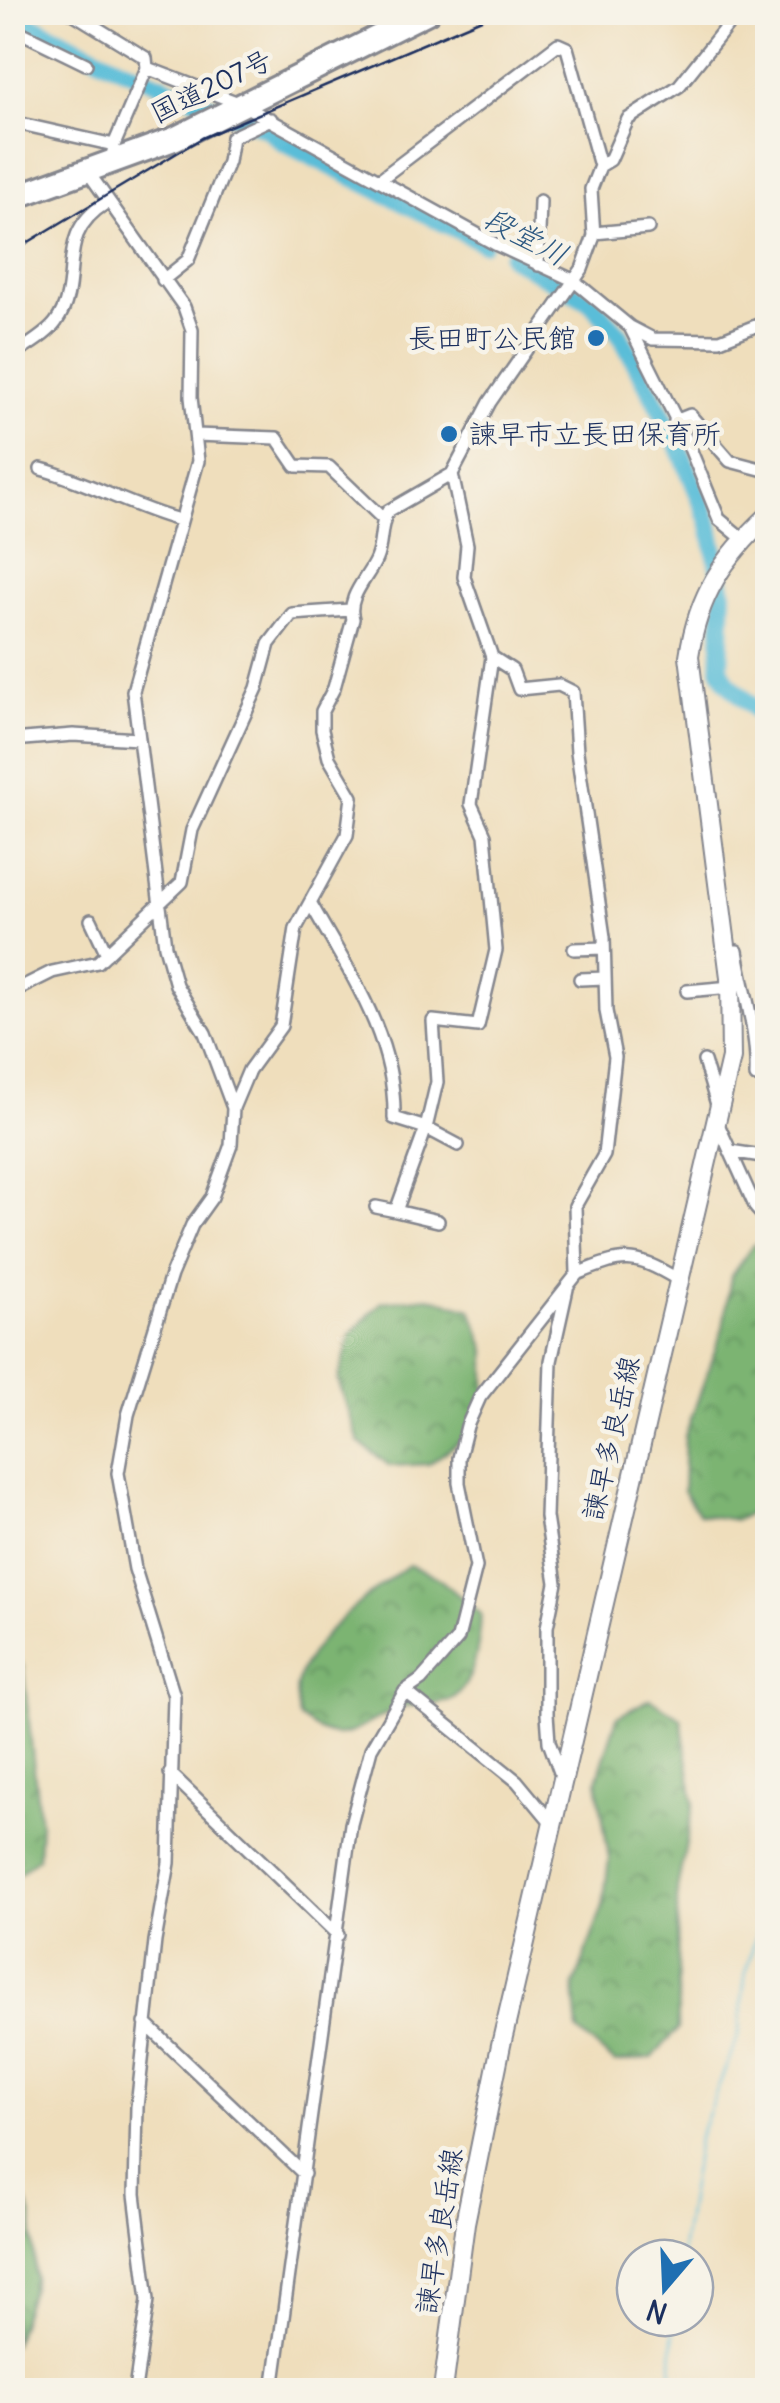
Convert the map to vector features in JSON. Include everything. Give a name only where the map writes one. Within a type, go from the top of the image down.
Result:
[{"type":"highway","name":"国道207号","points":[[12,198],[88,172],[112,154],[232,109],[428,12]]},
{"type":"main road","name":"諫早多良岳線","points":[[444,2390],[476,2163],[551,1822],[730,1058],[731,988],[689,656],[693,629],[712,577],[739,543],[768,516]]},
{"type":"street","points":[[12,122],[112,154],[147,68],[146,58],[71,12]]},
{"type":"street","points":[[600,166],[610,160],[628,119],[679,86],[738,12]]},
{"type":"street","points":[[12,28],[86,64]]},
{"type":"street","points":[[135,2390],[148,2300],[135,2194],[145,2023],[169,1863],[174,1696],[135,1569],[118,1473],[128,1415],[172,1275],[192,1224],[212,1197],[230,1145],[232,1108],[249,1070],[281,1026],[296,928],[346,835],[352,797],[328,758],[322,712],[334,688],[353,619],[350,610],[381,546],[383,519],[416,492],[452,474],[490,402],[582,268],[594,233],[591,189],[600,166],[567,48],[558,44],[379,180]]},
{"type":"street","points":[[147,68],[232,109],[271,119],[538,265],[573,280],[630,327],[668,343],[720,340],[768,321]]},
{"type":"street","points":[[164,280],[188,260],[228,162],[232,137],[271,119]]},
{"type":"street","points":[[88,172],[184,307],[192,330],[191,397],[198,461],[132,691],[160,907],[176,986],[205,1032],[232,1108]]},
{"type":"street","points":[[538,265],[540,201]]},
{"type":"street","points":[[12,357],[56,322],[78,229],[86,215],[106,202]]},
{"type":"street","points":[[594,233],[648,228]]},
{"type":"street","points":[[630,327],[718,519],[739,543]]},
{"type":"street","points":[[675,421],[690,415],[730,461],[768,471]]},
{"type":"street","points":[[196,435],[278,438],[296,466],[329,467],[383,519]]},
{"type":"street","points":[[41,469],[79,480],[136,509],[179,520]]},
{"type":"street","points":[[396,1211],[438,1082],[432,1022],[478,1026],[496,950],[486,834],[472,804],[492,657],[464,577],[467,545],[452,474]]},
{"type":"street","points":[[12,992],[52,972],[98,962],[160,907],[182,882],[192,830],[257,688],[277,629],[292,614],[350,610]]},
{"type":"street","points":[[492,657],[512,670],[520,689],[559,685],[572,692],[615,1057],[604,1155],[575,1206],[576,1274]]},
{"type":"street","points":[[12,740],[73,735],[138,739]]},
{"type":"street","points":[[311,904],[350,968],[380,1038],[395,1080],[394,1118],[426,1128],[458,1145]]},
{"type":"street","points":[[91,920],[106,954]]},
{"type":"street","points":[[574,949],[604,948]]},
{"type":"street","points":[[727,951],[738,952],[746,1002],[757,1036],[756,1076]]},
{"type":"street","points":[[580,979],[605,978]]},
{"type":"street","points":[[687,991],[731,988]]},
{"type":"street","points":[[704,1061],[730,1151],[756,1208],[768,1221]]},
{"type":"street","points":[[730,1151],[768,1157]]},
{"type":"street","points":[[376,1208],[438,1221]]},
{"type":"street","points":[[273,2390],[351,1824],[371,1749],[405,1691],[421,1680],[458,1638],[470,1601],[476,1567],[458,1458],[468,1426],[480,1397],[576,1274],[624,1258],[645,1259],[677,1279]]},
{"type":"street","points":[[562,1776],[549,1742],[547,1714],[548,1627],[556,1583],[546,1517],[551,1361],[568,1285]]},
{"type":"street","points":[[405,1691],[517,1781],[551,1822]]},
{"type":"street","points":[[170,1773],[338,1935]]},
{"type":"street","points":[[145,2023],[304,2174]]},
{"type":"green space","points":[[753,1245],[767,1245],[767,1507],[735,1520],[699,1514],[683,1491],[685,1436],[723,1328],[731,1276]]},
{"type":"green space","points":[[429,1297],[471,1309],[486,1350],[486,1395],[466,1437],[429,1464],[390,1466],[359,1442],[338,1380],[351,1334],[382,1302]]},
{"type":"green space","points":[[409,1565],[437,1577],[481,1614],[478,1646],[463,1688],[450,1700],[403,1707],[341,1735],[315,1728],[299,1717],[296,1689],[313,1650],[343,1617]]},
{"type":"green space","points":[[12,1644],[23,1667],[40,1824],[38,1858],[15,1877]]},
{"type":"green space","points":[[650,1699],[681,1718],[694,1803],[677,1889],[678,2029],[652,2058],[615,2063],[578,2031],[574,1987],[603,1906],[609,1859],[597,1780],[617,1717]]},
{"type":"green space","points":[[12,2165],[32,2217],[35,2277],[13,2346]]},
{"type":"waterway","name":"段堂川","points":[[12,15],[119,67],[267,129],[282,142],[483,243]]},
{"type":"waterway","name":"段堂川","points":[[511,257],[591,303],[619,333],[675,438],[709,521],[723,592],[720,668],[727,682],[768,722]]},
{"type":"waterway","points":[[683,2238],[698,2139],[739,2034],[745,1976],[768,1891]]},
{"type":"waterway","points":[[671,2390],[673,2338]]},
{"type":"railway","points":[[12,252],[202,138],[498,12]]},
{"type":"place","name":"長田町公民館","points":[[596,338]]},
{"type":"place","name":"諫早市立長田保育所","points":[[449,434]]}]
